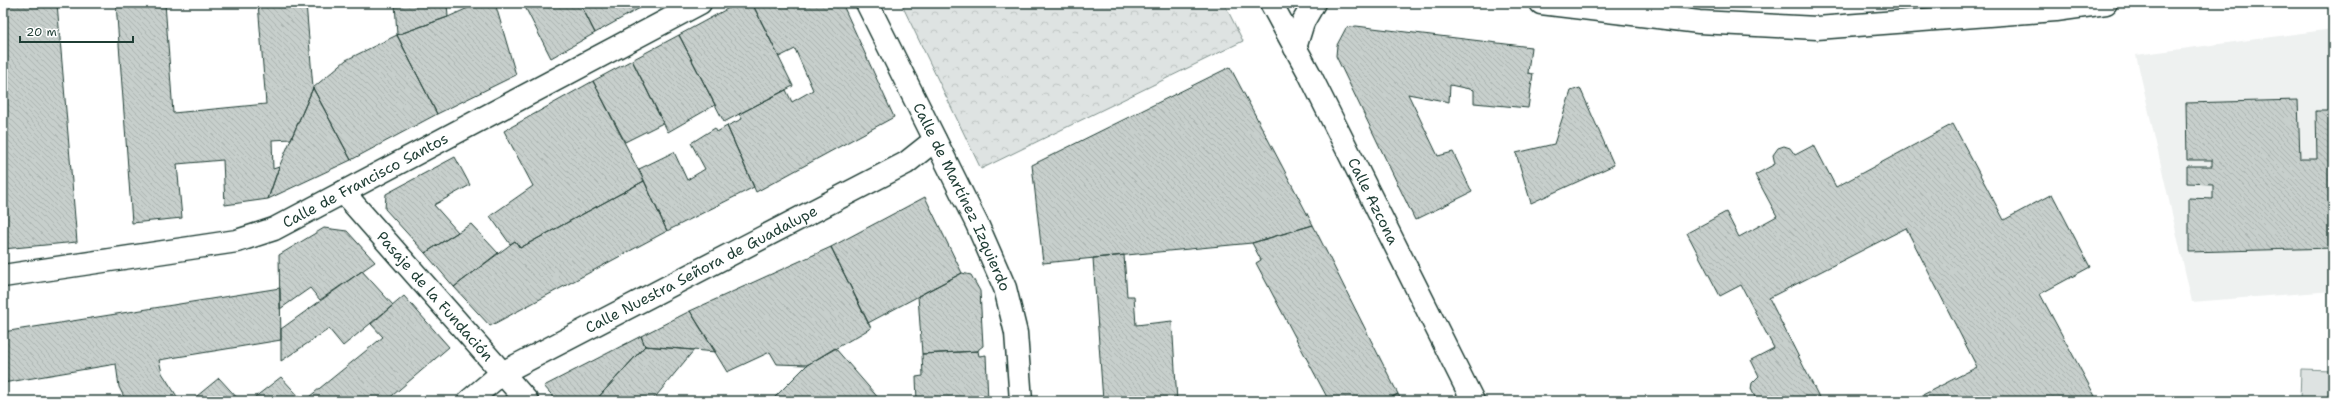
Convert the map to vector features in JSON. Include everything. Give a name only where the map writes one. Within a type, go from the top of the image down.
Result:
[{"type":"street","name":"Calle de Francisco Santos","points":[[3,276],[237,241],[274,229],[700,3]]},
{"type":"street","name":"Calle de Martínez Izquierdo","points":[[867,3],[935,140],[1005,288],[1016,333],[1021,401]]},
{"type":"street","name":"Calle Azcona","points":[[1271,3],[1473,401]]},
{"type":"street","points":[[1295,48],[1303,22],[1314,3]]},
{"type":"street","points":[[1541,3],[1699,22],[1817,28],[2056,10],[2106,3]]},
{"type":"street","name":"Calle Nuestra Señora de Guadalupe","points":[[469,401],[502,373],[906,163],[935,140]]},
{"type":"street","name":"Pasaje de la Fundación","points":[[343,192],[527,401]]},
{"type":"shaded area","points":[[2333,29],[2333,291],[2192,302],[2136,55]]},
{"type":"green space","points":[[901,3],[1224,3],[1243,41],[981,169]]},
{"type":"green space","points":[[2301,369],[2333,370],[2333,401],[2300,401]]},
{"type":"building","points":[[3,3],[57,3],[77,242],[3,249]]},
{"type":"building","points":[[116,3],[165,3],[173,113],[266,104],[258,3],[306,3],[313,88],[291,139],[272,140],[273,169],[279,167],[268,199],[225,205],[223,160],[177,164],[182,218],[132,223]]},
{"type":"building","points":[[395,3],[447,3],[448,17],[397,35]]},
{"type":"building","points":[[479,3],[495,3],[516,75],[437,114],[397,35],[448,17]]},
{"type":"building","points":[[523,3],[580,3],[595,33],[551,58]]},
{"type":"building","points":[[580,3],[649,3],[595,33]]},
{"type":"building","points":[[738,3],[752,3],[793,86],[724,122],[679,35]]},
{"type":"building","points":[[752,3],[842,3],[894,117],[756,192],[727,126],[742,119],[739,114],[786,90],[792,102],[813,90],[795,49],[779,57]]},
{"type":"building","points":[[1356,26],[1531,47],[1528,73],[1533,74],[1528,108],[1474,103],[1474,90],[1450,85],[1449,102],[1408,94],[1438,156],[1453,152],[1472,192],[1415,220],[1336,56],[1337,45],[1346,28]]},
{"type":"building","points":[[397,35],[437,114],[351,160],[313,88],[346,60]]},
{"type":"building","points":[[679,35],[715,105],[668,132],[632,60]]},
{"type":"building","points":[[632,60],[663,123],[625,142],[593,81]]},
{"type":"building","points":[[1230,67],[1313,225],[1252,243],[1043,263],[1032,165]]},
{"type":"building","points":[[593,81],[644,181],[520,248],[515,241],[510,244],[490,216],[533,186],[504,131]]},
{"type":"building","points":[[313,88],[351,160],[268,199],[279,167]]},
{"type":"building","points":[[1580,88],[1614,165],[1531,203],[1516,153],[1554,144],[1571,91]]},
{"type":"building","points":[[2298,100],[2300,159],[2317,159],[2316,111],[2333,111],[2333,248],[2189,252],[2189,198],[2213,199],[2213,184],[2187,183],[2187,166],[2212,166],[2212,160],[2187,160],[2186,103]]},
{"type":"building","points":[[1953,124],[2004,220],[2052,194],[2090,267],[2040,294],[2096,398],[2089,401],[1911,401],[1977,367],[1906,228],[1769,298],[1821,401],[1771,401],[1770,399],[1763,401],[1756,399],[1751,389],[1752,383],[1759,376],[1751,360],[1774,348],[1741,285],[1720,296],[1687,233],[1726,212],[1739,237],[1777,216],[1755,175],[1775,164],[1773,155],[1778,148],[1784,146],[1790,148],[1795,155],[1814,145],[1836,187]]},
{"type":"building","points":[[727,126],[754,187],[667,231],[639,169],[674,152],[687,180],[705,169],[691,143],[715,128],[717,132]]},
{"type":"building","points":[[455,157],[470,185],[434,205],[458,232],[425,253],[385,209],[386,194]]},
{"type":"building","points":[[644,181],[667,231],[490,326],[454,287],[515,241],[520,248]]},
{"type":"building","points":[[925,197],[962,273],[868,323],[831,247]]},
{"type":"building","points":[[471,224],[498,253],[454,287],[425,253]]},
{"type":"building","points":[[1313,225],[1398,394],[1384,401],[1329,401],[1256,263],[1261,260],[1252,243]]},
{"type":"building","points":[[324,228],[347,231],[375,262],[320,300],[310,288],[280,309],[279,255]]},
{"type":"building","points":[[831,247],[871,328],[807,365],[777,364],[770,352],[727,372],[690,311]]},
{"type":"building","points":[[1124,255],[1127,296],[1134,296],[1136,325],[1172,321],[1177,401],[1103,401],[1093,258]]},
{"type":"building","points":[[362,271],[393,305],[343,346],[329,329],[281,361],[281,329]]},
{"type":"building","points":[[962,273],[971,275],[980,291],[983,346],[978,351],[922,354],[918,296]]},
{"type":"building","points":[[280,288],[281,340],[159,360],[162,373],[180,401],[126,401],[119,387],[116,364],[3,383],[3,332]]},
{"type":"building","points":[[404,296],[449,347],[386,401],[304,401],[383,337],[371,324]]},
{"type":"building","points":[[690,311],[716,352],[645,346],[641,336]]},
{"type":"building","points":[[641,336],[645,346],[595,401],[557,401],[544,386]]},
{"type":"building","points":[[645,346],[694,350],[652,401],[595,401]]},
{"type":"building","points":[[835,348],[881,401],[771,401],[807,365]]},
{"type":"building","points":[[978,351],[979,356],[986,355],[988,401],[917,401],[916,377],[923,376],[922,354]]},
{"type":"building","points":[[281,377],[303,401],[250,401]]},
{"type":"building","points":[[219,378],[240,401],[191,401]]},
{"type":"building","points":[[1398,394],[1402,401],[1384,401]]}]
